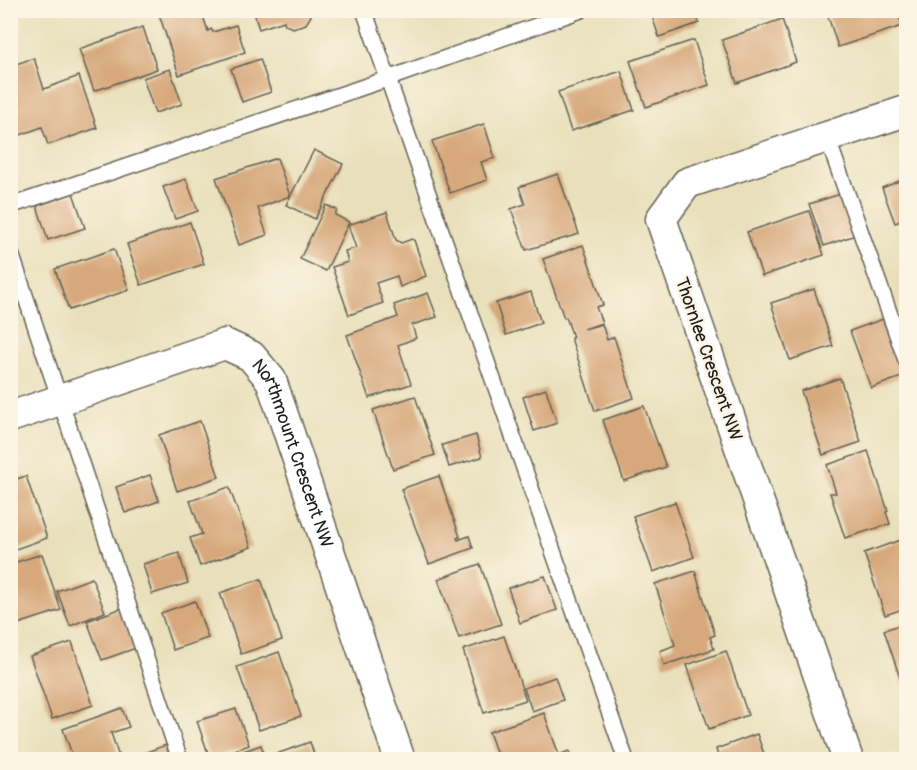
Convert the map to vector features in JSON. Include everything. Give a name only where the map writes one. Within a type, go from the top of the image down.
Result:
[{"type":"street","name":"Thornlee Crescent NW","points":[[848,759],[661,219],[687,183],[906,111]]},
{"type":"street","name":"Northmount Crescent NW","points":[[10,417],[225,344],[251,356],[271,380],[400,759]]},
{"type":"lane","points":[[364,10],[626,759]]},
{"type":"lane","points":[[10,206],[387,79],[581,10]]},
{"type":"lane","points":[[827,138],[906,360]]},
{"type":"lane","points":[[10,250],[180,759]]},
{"type":"building","points":[[170,10],[201,10],[208,31],[211,29],[213,32],[236,25],[245,52],[179,75],[159,14]]},
{"type":"building","points":[[253,10],[308,10],[311,16],[306,24],[293,28],[285,25],[284,21],[259,29]]},
{"type":"building","points":[[650,10],[695,10],[699,23],[659,37]]},
{"type":"building","points":[[761,10],[784,10],[784,11],[763,18]]},
{"type":"building","points":[[826,10],[897,10],[902,26],[838,47]]},
{"type":"building","points":[[782,19],[796,62],[737,83],[722,40]]},
{"type":"building","points":[[143,27],[157,69],[94,91],[79,49]]},
{"type":"building","points":[[694,40],[709,85],[646,107],[630,61]]},
{"type":"building","points":[[34,58],[44,89],[79,76],[97,128],[48,145],[42,127],[15,137],[10,124],[10,66]]},
{"type":"building","points":[[260,59],[271,92],[242,102],[231,69]]},
{"type":"building","points":[[170,69],[182,104],[155,113],[143,78]]},
{"type":"building","points":[[621,71],[634,110],[571,131],[558,92]]},
{"type":"building","points":[[484,124],[495,158],[481,162],[487,180],[450,193],[432,141]]},
{"type":"building","points":[[314,150],[343,164],[315,219],[286,205]]},
{"type":"building","points":[[277,158],[290,196],[258,208],[267,235],[239,245],[216,178]]},
{"type":"building","points":[[558,174],[579,234],[526,250],[511,209],[525,204],[519,187]]},
{"type":"building","points":[[906,178],[906,219],[895,223],[882,188]]},
{"type":"building","points":[[186,179],[198,211],[175,219],[163,187]]},
{"type":"building","points":[[73,193],[85,228],[48,240],[37,206]]},
{"type":"building","points":[[844,193],[858,234],[824,246],[809,204]]},
{"type":"building","points":[[326,205],[337,210],[335,215],[349,222],[326,271],[300,259]]},
{"type":"building","points":[[809,211],[824,255],[762,276],[747,232]]},
{"type":"building","points":[[387,212],[396,240],[401,243],[414,240],[426,276],[400,287],[397,276],[376,283],[383,303],[349,315],[332,267],[348,262],[345,251],[356,248],[348,225]]},
{"type":"building","points":[[190,222],[204,264],[141,285],[127,244]]},
{"type":"building","points":[[583,245],[603,305],[596,307],[602,323],[584,329],[602,324],[607,340],[614,337],[634,398],[595,411],[571,338],[572,334],[543,259]]},
{"type":"building","points":[[114,249],[129,290],[69,310],[55,269]]},
{"type":"building","points":[[814,289],[833,346],[790,360],[771,303]]},
{"type":"building","points":[[531,292],[541,323],[506,335],[496,303]]},
{"type":"building","points":[[428,293],[437,317],[412,325],[416,338],[398,345],[411,384],[369,398],[347,335],[398,317],[394,305]]},
{"type":"building","points":[[883,319],[904,376],[871,388],[850,331]]},
{"type":"building","points":[[840,378],[861,442],[823,455],[801,391]]},
{"type":"building","points":[[546,389],[557,423],[534,431],[523,397]]},
{"type":"building","points":[[415,396],[435,455],[393,469],[373,410]]},
{"type":"building","points":[[644,406],[666,467],[624,481],[603,420]]},
{"type":"building","points":[[200,421],[219,477],[177,491],[159,435]]},
{"type":"building","points":[[476,435],[482,457],[449,467],[442,445]]},
{"type":"building","points":[[868,451],[888,511],[886,512],[890,524],[845,538],[830,493],[836,493],[827,465]]},
{"type":"building","points":[[150,475],[159,501],[125,513],[116,487]]},
{"type":"building","points":[[26,476],[47,538],[10,551],[10,481]]},
{"type":"building","points":[[439,476],[460,537],[457,538],[458,540],[469,536],[473,548],[429,564],[401,489]]},
{"type":"building","points":[[229,487],[251,547],[200,566],[190,538],[202,534],[190,501]]},
{"type":"building","points":[[675,502],[694,557],[653,572],[633,516]]},
{"type":"building","points":[[906,538],[906,608],[885,615],[864,553]]},
{"type":"building","points":[[179,553],[188,583],[152,594],[143,564]]},
{"type":"building","points":[[42,554],[61,610],[18,624],[10,601],[10,564]]},
{"type":"building","points":[[480,564],[501,624],[459,638],[438,579]]},
{"type":"building","points":[[695,571],[715,635],[710,637],[714,649],[664,665],[660,651],[675,645],[655,584]]},
{"type":"building","points":[[545,576],[557,610],[520,623],[508,588]]},
{"type":"building","points":[[92,578],[105,612],[70,626],[57,591]]},
{"type":"building","points":[[261,579],[282,640],[241,654],[220,593]]},
{"type":"building","points":[[195,601],[208,638],[173,650],[161,613]]},
{"type":"building","points":[[122,608],[136,648],[102,660],[87,621]]},
{"type":"building","points":[[906,623],[906,686],[903,687],[884,630]]},
{"type":"building","points":[[504,636],[526,700],[484,713],[463,650]]},
{"type":"building","points":[[72,642],[93,705],[52,719],[30,656]]},
{"type":"building","points":[[726,651],[748,715],[709,729],[687,665]]},
{"type":"building","points":[[279,652],[301,716],[259,730],[237,667]]},
{"type":"building","points":[[555,677],[563,700],[532,711],[524,688]]},
{"type":"building","points":[[122,708],[129,727],[111,733],[120,760],[74,760],[63,729]]},
{"type":"building","points":[[236,709],[249,745],[210,759],[197,721]]},
{"type":"building","points":[[544,713],[559,755],[569,751],[572,760],[499,760],[489,732]]},
{"type":"building","points":[[757,734],[766,760],[719,760],[716,749]]},
{"type":"building","points":[[310,742],[316,760],[269,760],[268,757]]},
{"type":"building","points":[[166,745],[171,760],[127,760],[127,759]]},
{"type":"building","points":[[261,745],[266,760],[221,760],[221,759]]}]
